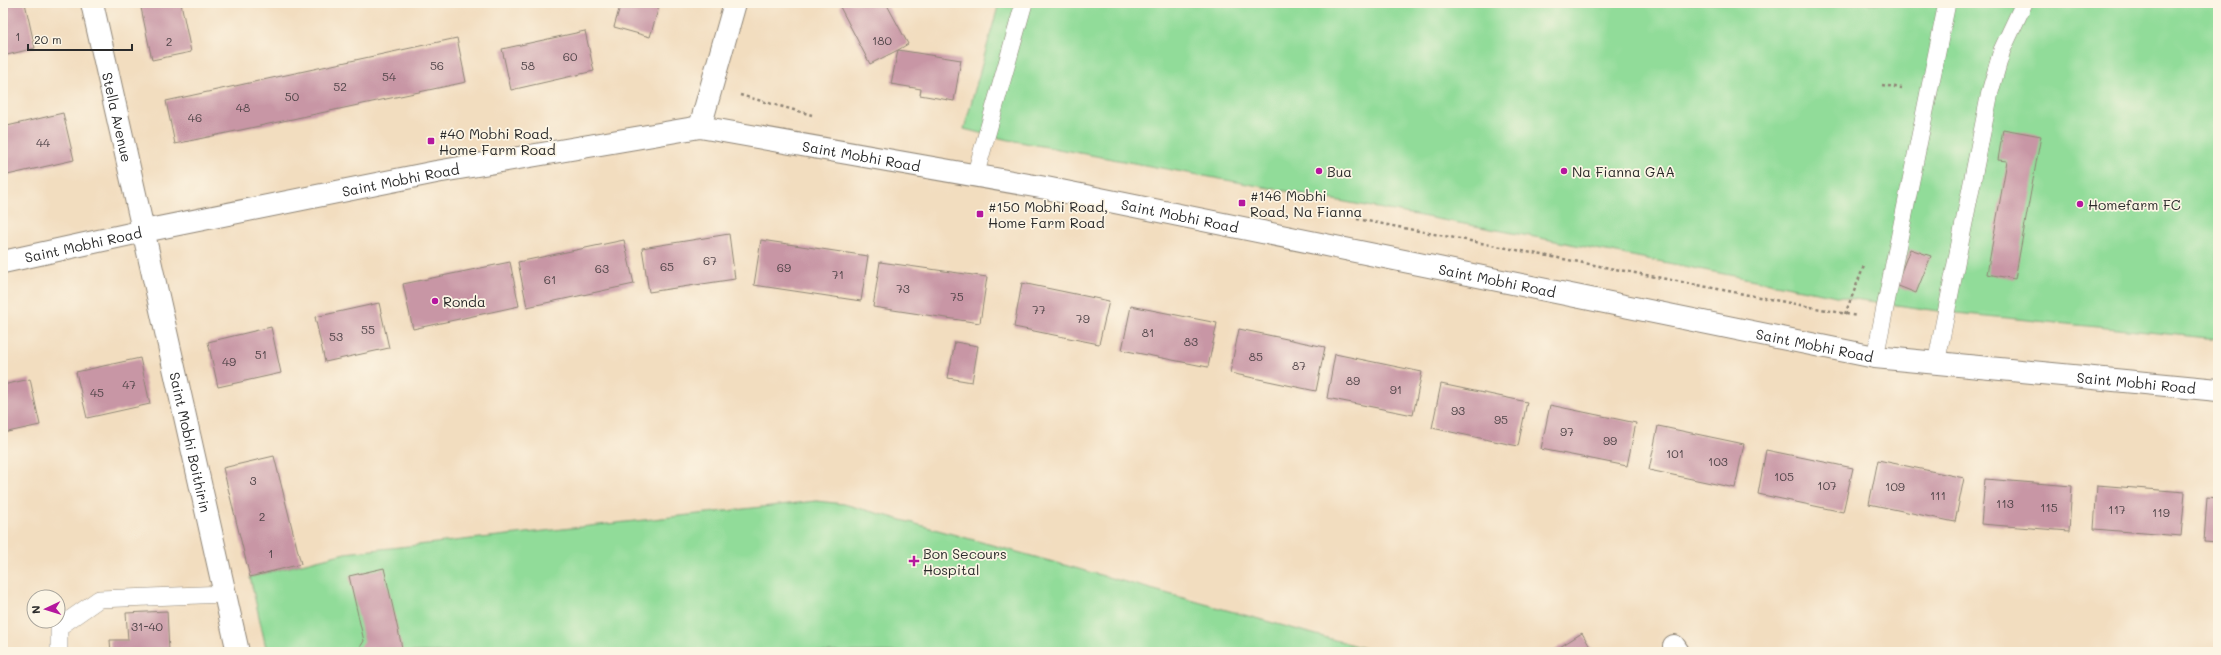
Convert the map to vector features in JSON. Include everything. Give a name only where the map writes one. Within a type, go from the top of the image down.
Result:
[{"type":"main road","name":"Stella Avenue","points":[[92,3],[144,231]]},
{"type":"main road","points":[[700,127],[735,3]]},
{"type":"main road","name":"Saint Mobhi Road","points":[[3,262],[144,231],[436,172],[700,127],[1046,188],[1875,357],[2218,390]]},
{"type":"main road","name":"Saint Mobhi Boithirin","points":[[144,231],[238,652]]},
{"type":"lane","points":[[975,176],[1024,3]]},
{"type":"lane","points":[[1875,357],[1947,3]]},
{"type":"lane","points":[[1936,364],[1990,92],[2002,50],[2024,3]]},
{"type":"lane","points":[[59,652],[59,627],[99,599],[225,594]]},
{"type":"path","points":[[1882,85],[1908,89]]},
{"type":"path","points":[[746,97],[816,116]]},
{"type":"path","points":[[1351,218],[1882,320]]},
{"type":"green space","name":"Na Fianna GAA","points":[[999,3],[2218,3],[2218,339],[1946,312],[1847,298],[1540,238],[1004,139],[964,129]]},
{"type":"green space","points":[[816,501],[844,504],[1378,652],[267,652],[250,577],[345,553]]},
{"type":"building","points":[[3,3],[25,3],[35,48],[3,56]]},
{"type":"building","points":[[140,3],[181,3],[191,52],[152,60]]},
{"type":"building","points":[[621,3],[660,3],[650,37],[614,27]]},
{"type":"building","points":[[841,3],[886,3],[908,44],[870,64],[840,7]]},
{"type":"building","points":[[585,31],[594,71],[511,90],[502,49]]},
{"type":"building","points":[[457,38],[466,82],[175,144],[166,101]]},
{"type":"building","points":[[898,50],[961,60],[954,101],[920,95],[921,89],[891,84]]},
{"type":"building","points":[[63,113],[74,160],[3,176],[3,127]]},
{"type":"building","points":[[2003,129],[2041,136],[2015,279],[1987,274],[2007,161],[1998,160]]},
{"type":"building","points":[[729,234],[735,279],[649,292],[642,248]]},
{"type":"building","points":[[624,240],[634,284],[527,307],[518,262]]},
{"type":"building","points":[[761,240],[868,256],[861,301],[754,285]]},
{"type":"building","points":[[1910,249],[1931,256],[1916,293],[1896,285]]},
{"type":"building","points":[[510,262],[519,306],[413,329],[403,284]]},
{"type":"building","points":[[880,262],[987,277],[980,323],[873,307]]},
{"type":"building","points":[[1022,283],[1109,301],[1099,344],[1014,327]]},
{"type":"building","points":[[379,303],[389,348],[325,362],[315,317]]},
{"type":"building","points":[[1131,306],[1217,323],[1208,367],[1122,350]]},
{"type":"building","points":[[271,327],[281,373],[218,387],[208,342]]},
{"type":"building","points":[[1239,329],[1325,347],[1316,391],[1230,373]]},
{"type":"building","points":[[955,342],[978,346],[972,382],[948,378]]},
{"type":"building","points":[[1335,354],[1422,372],[1413,415],[1327,398]]},
{"type":"building","points":[[140,358],[150,404],[87,418],[76,372]]},
{"type":"building","points":[[30,379],[40,425],[3,433],[3,385]]},
{"type":"building","points":[[1441,384],[1527,402],[1518,446],[1432,428]]},
{"type":"building","points":[[1550,405],[1636,423],[1627,466],[1541,449]]},
{"type":"building","points":[[1658,426],[1744,444],[1735,488],[1649,470]]},
{"type":"building","points":[[1766,450],[1853,468],[1843,512],[1758,494]]},
{"type":"building","points":[[274,456],[301,564],[250,577],[223,468]]},
{"type":"building","points":[[1878,460],[1964,478],[1955,522],[1869,504]]},
{"type":"building","points":[[1985,479],[2072,486],[2069,531],[1981,524]]},
{"type":"building","points":[[2097,485],[2185,492],[2181,536],[2094,529]]},
{"type":"building","points":[[2207,497],[2218,498],[2218,543],[2204,542]]},
{"type":"building","points":[[384,568],[403,652],[357,652],[364,641],[349,576]]},
{"type":"building","points":[[167,611],[169,652],[111,652],[110,640],[128,640],[126,613]]},
{"type":"building","points":[[1582,633],[1593,652],[1552,652]]},
{"type":"place","name":"#40 Mobhi Road, Home Farm Road","points":[[431,141]]},
{"type":"place","name":"Bua","points":[[1319,171]]},
{"type":"place","name":"Na Fianna GAA","points":[[1564,171]]},
{"type":"place","name":"#146 Mobhi Road, Na Fianna","points":[[1242,203]]},
{"type":"place","name":"Homefarm FC","points":[[2080,204]]},
{"type":"place","name":"#150 Mobhi Road, Home Farm Road","points":[[980,214]]},
{"type":"place","name":"Ronda","points":[[435,301]]},
{"type":"place","name":"Bon Secours Hospital","points":[[914,561]]}]
